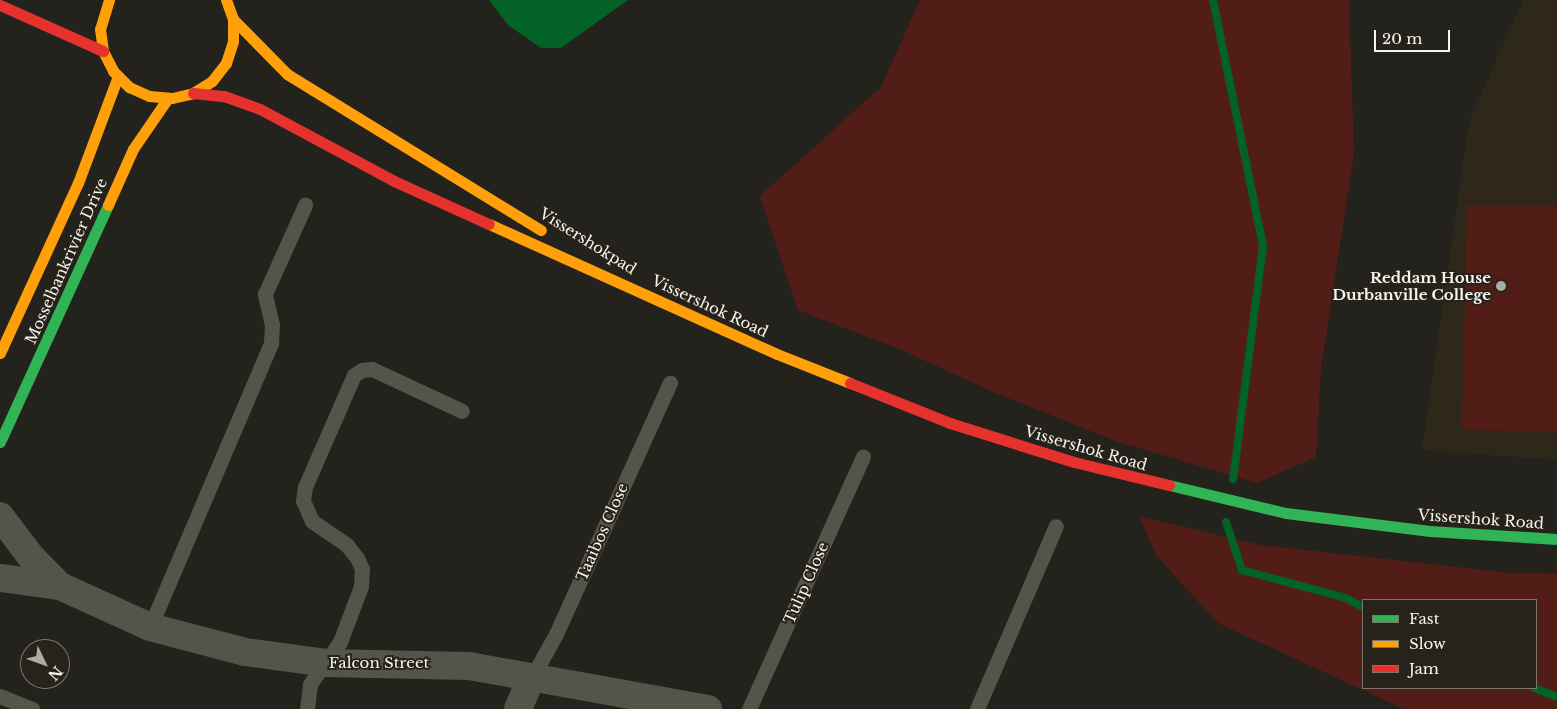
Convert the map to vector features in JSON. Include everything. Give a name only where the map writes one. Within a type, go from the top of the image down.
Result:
[{"type":"main road","points":[[109,0],[100,29],[103,51],[118,76],[129,87],[149,96],[168,98],[193,92],[212,80],[226,63],[233,41],[232,19],[226,0]]},
{"type":"main road","points":[[0,5],[103,51]]},
{"type":"main road","name":"Vissershokpad","points":[[232,19],[287,74],[550,235]]},
{"type":"main road","name":"Mosselbankrivier Drive","points":[[0,353],[78,183],[118,76]]},
{"type":"main road","name":"Vissershokpad","points":[[193,92],[224,96],[260,109],[394,181],[634,287]]},
{"type":"main road","name":"Mosselbankrivier Drive","points":[[0,442],[133,149],[168,98]]},
{"type":"main road","name":"Vissershokpad","points":[[566,246],[634,287]]},
{"type":"main road","name":"Vissershok Road","points":[[634,287],[777,354],[907,408],[1074,462],[1286,513],[1430,531],[1557,540]]},
{"type":"street","name":"Falcon Street","points":[[0,516],[32,558],[60,586]]},
{"type":"street","name":"Falcon Street","points":[[0,578],[60,586],[150,627],[244,652],[325,663],[445,664],[708,709]]},
{"type":"street","points":[[518,709],[531,679]]},
{"type":"lane","points":[[150,627],[270,343],[272,326],[265,294],[305,204]]},
{"type":"lane","points":[[307,709],[310,684],[340,642],[361,586],[362,569],[347,545],[312,521],[303,501],[305,487],[354,375],[362,370],[372,369],[462,411]]},
{"type":"lane","name":"Taaibos Close","points":[[531,679],[556,634],[670,383]]},
{"type":"lane","name":"Tulip Close","points":[[749,709],[863,456]]},
{"type":"lane","points":[[977,709],[1056,526]]},
{"type":"lane","points":[[0,696],[33,709]]},
{"type":"shaded area","points":[[489,0],[628,0],[561,48],[541,48],[508,25]]},
{"type":"shaded area","points":[[920,0],[1349,0],[1354,154],[1321,368],[1316,457],[1257,483],[1115,441],[991,391],[904,351],[798,310],[760,196],[881,87]]},
{"type":"shaded area","name":"Reddam House Durbanville College","points":[[1523,0],[1557,0],[1557,460],[1422,450],[1469,122]]},
{"type":"shaded area","points":[[1467,205],[1557,206],[1557,432],[1462,430]]},
{"type":"shaded area","points":[[1139,516],[1260,545],[1511,573],[1557,574],[1557,709],[1404,709],[1218,623],[1156,555]]},
{"type":"waterway","points":[[1213,0],[1263,246],[1233,479]]},
{"type":"waterway","points":[[1226,522],[1242,570],[1346,598],[1362,606]]},
{"type":"waterway","points":[[1537,689],[1557,697]]},
{"type":"traffic: fast","points":[[0,442],[108,205]]},
{"type":"traffic: fast","points":[[1169,485],[1286,513],[1430,531],[1557,539]]},
{"type":"traffic: slow","points":[[109,0],[100,29],[103,51],[113,71],[129,87],[149,96],[172,98],[193,93],[212,81],[226,63],[233,41],[233,19],[226,0]]},
{"type":"traffic: slow","points":[[233,19],[287,74],[541,230]]},
{"type":"traffic: slow","points":[[0,353],[78,183],[118,76]]},
{"type":"traffic: slow","points":[[108,205],[133,149],[168,98]]},
{"type":"traffic: slow","points":[[489,224],[777,354],[850,383]]},
{"type":"traffic: jam","points":[[0,5],[103,51]]},
{"type":"traffic: jam","points":[[193,93],[224,96],[260,109],[394,181],[489,224]]},
{"type":"traffic: jam","points":[[850,383],[950,423],[1074,462],[1169,485]]},
{"type":"place","name":"Reddam House Durbanville College","points":[[1501,286]]}]
